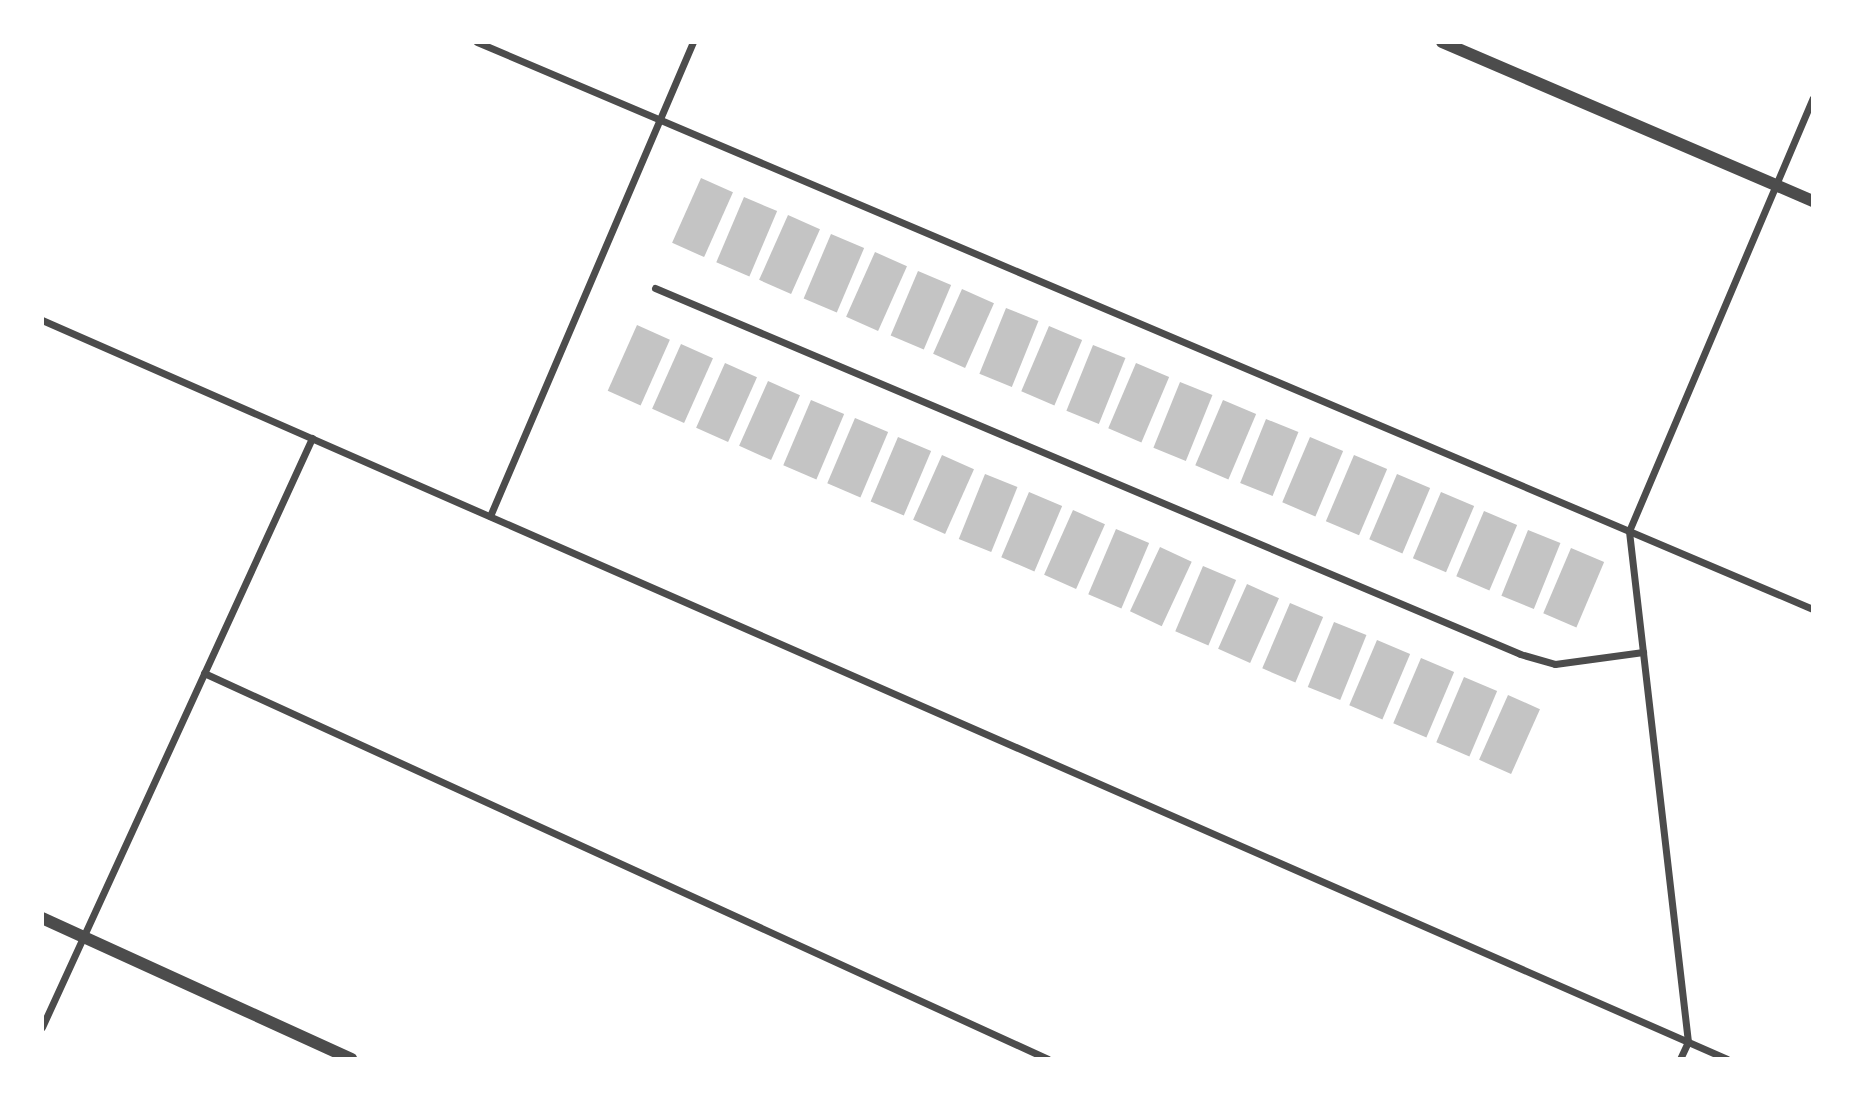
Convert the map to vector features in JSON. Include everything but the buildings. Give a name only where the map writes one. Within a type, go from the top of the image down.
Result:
[{"type":"street","points":[[477,42],[659,122],[1813,609]]},
{"type":"street","points":[[490,516],[693,42]]},
{"type":"street","points":[[1445,43],[1813,201]]},
{"type":"street","points":[[1680,1059],[1688,1042],[1629,531],[1813,98]]},
{"type":"street","points":[[655,288],[1520,654],[1555,664],[1643,652]]},
{"type":"street","points":[[42,320],[1727,1059]]},
{"type":"street","points":[[42,1027],[313,438]]},
{"type":"street","points":[[204,673],[1048,1059]]},
{"type":"street","points":[[42,918],[351,1059]]}]
